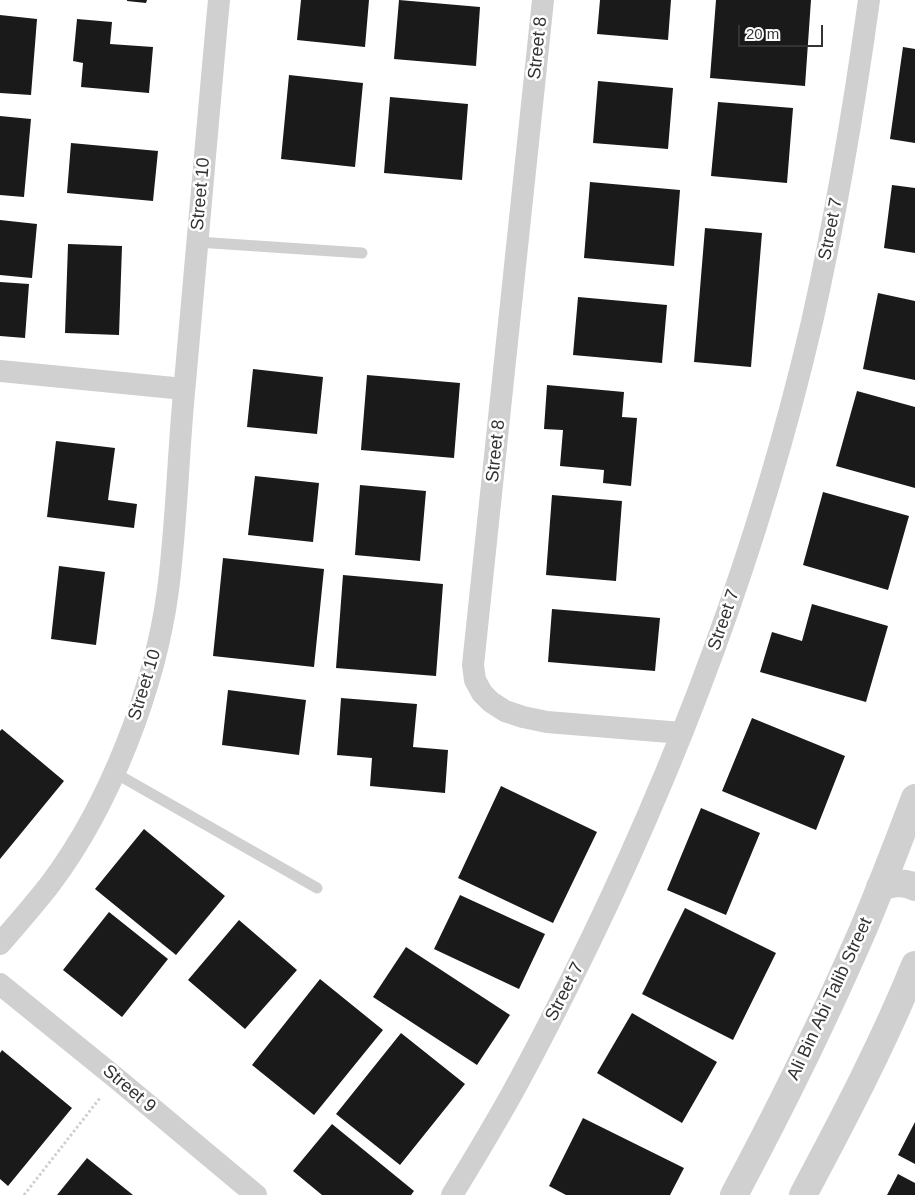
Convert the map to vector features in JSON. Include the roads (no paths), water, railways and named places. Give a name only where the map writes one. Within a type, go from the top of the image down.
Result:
[{"type":"street","name":"Street 10","points":[[0,944],[51,883],[95,812],[130,734],[146,689],[159,638],[166,600],[173,531],[218,0]]},
{"type":"street","name":"Street 8","points":[[543,0],[473,665],[475,680],[482,693],[491,702],[505,710],[523,716],[547,722],[682,733]]},
{"type":"street","name":"Street 7","points":[[452,1195],[504,1108],[593,937],[641,831],[713,653],[767,490],[811,324],[828,250],[842,174],[869,0]]},
{"type":"street","points":[[0,372],[184,389]]},
{"type":"street","name":"Ali Bin Abi Talib Street","points":[[734,1195],[821,1023],[862,931],[915,798]]},
{"type":"street","points":[[880,887],[890,883],[901,882],[915,887]]},
{"type":"street","points":[[803,1195],[872,1060],[915,965]]},
{"type":"street","name":"Street 9","points":[[0,984],[256,1195]]},
{"type":"lane","points":[[197,242],[362,253]]},
{"type":"lane","points":[[114,773],[317,888]]}]
